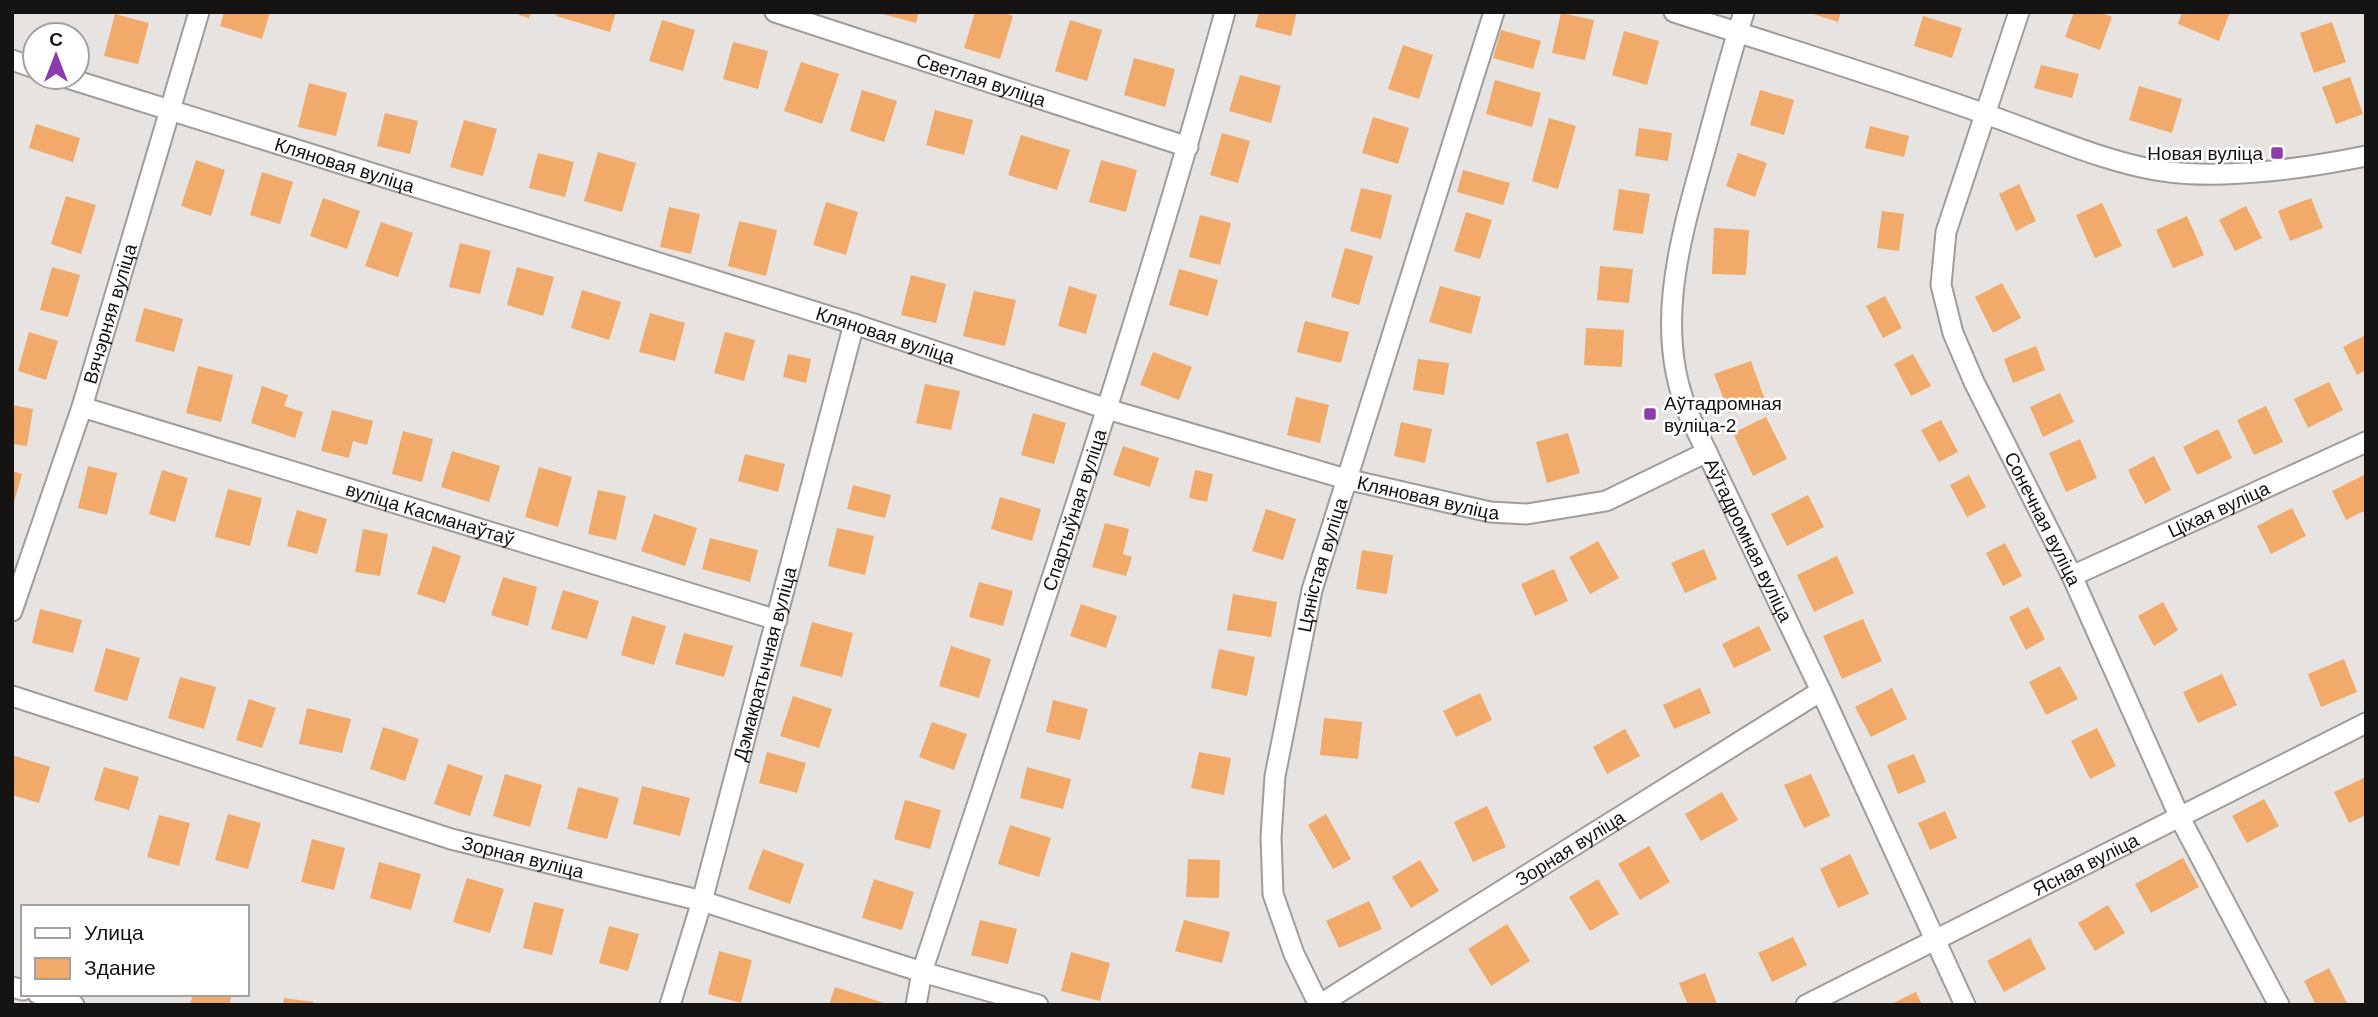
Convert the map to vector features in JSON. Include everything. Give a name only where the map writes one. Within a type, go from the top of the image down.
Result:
[{"type":"street","name":"Вячэрняя вуліца","points":[[12,611],[82,407],[200,12]]},
{"type":"street","name":"Светлая вуліца","points":[[775,12],[1188,147]]},
{"type":"street","name":"Спартыўная вуліца","points":[[916,1005],[922,972],[1107,409],[1188,147],[1225,12]]},
{"type":"street","name":"Цяністая вуліца","points":[[1319,1005],[1294,954],[1273,894],[1271,837],[1275,776],[1312,590],[1494,12]]},
{"type":"street","points":[[1674,12],[1986,114],[2113,159],[2170,172],[2224,173],[2278,169],[2366,156]]},
{"type":"street","name":"Аўтадромная вуліца","points":[[1744,12],[1682,232],[1671,321],[1673,363],[1683,402],[1822,691],[1965,1005]]},
{"type":"street","name":"Сонечная вуліца","points":[[2019,12],[1946,232],[1941,285],[1953,333],[1974,382],[2072,576],[2180,818],[2279,1005]]},
{"type":"street","name":"Кляновая вуліца","points":[[91,86],[854,324],[1107,409],[1346,479],[1490,512],[1527,514],[1606,501],[1707,452]]},
{"type":"street","name":"Дэмакратычная вуліца","points":[[670,1005],[702,901],[854,324]]},
{"type":"street","name":"вуліца Касманаўтаў","points":[[82,407],[777,620]]},
{"type":"street","name":"Ціхая вуліца","points":[[2072,576],[2366,442]]},
{"type":"street","name":"Зорная вуліца","points":[[1319,1005],[1822,691]]},
{"type":"street","name":"Зорная вуліца","points":[[12,696],[451,839],[702,901],[922,972],[1038,1005]]},
{"type":"street","name":"Ясная вуліца","points":[[1806,1005],[2366,723]]},
{"type":"street","points":[[45,996],[74,1005]]},
{"type":"building","points":[[224,12],[270,12],[262,39],[220,26]]},
{"type":"building","points":[[509,12],[531,12],[529,18]]},
{"type":"building","points":[[558,12],[616,12],[610,32],[556,16]]},
{"type":"building","points":[[875,12],[919,12],[916,23]]},
{"type":"building","points":[[975,12],[1002,12],[1013,16],[1000,59],[964,48]]},
{"type":"building","points":[[1259,12],[1297,12],[1291,36],[1255,27]]},
{"type":"building","points":[[1807,12],[1841,12],[1838,22]]},
{"type":"building","points":[[2074,12],[2099,12],[2112,17],[2100,50],[2065,37]]},
{"type":"building","points":[[2182,12],[2230,12],[2219,41],[2178,24]]},
{"type":"building","points":[[1561,13],[1594,20],[1585,60],[1552,53]]},
{"type":"building","points":[[115,14],[149,23],[138,64],[104,56]]},
{"type":"building","points":[[1923,16],[1962,28],[1952,58],[1914,46]]},
{"type":"building","points":[[662,20],[695,30],[683,71],[649,61]]},
{"type":"building","points":[[1070,20],[1102,30],[1087,81],[1055,71]]},
{"type":"building","points":[[2332,22],[2346,62],[2314,73],[2300,33]]},
{"type":"building","points":[[1501,30],[1541,41],[1533,69],[1493,58]]},
{"type":"building","points":[[1624,31],[1659,41],[1647,85],[1612,75]]},
{"type":"building","points":[[733,42],[768,51],[758,89],[723,79]]},
{"type":"building","points":[[1403,45],[1433,55],[1419,99],[1388,89]]},
{"type":"building","points":[[1134,58],[1175,69],[1165,107],[1124,95]]},
{"type":"building","points":[[801,62],[839,74],[822,124],[784,111]]},
{"type":"building","points":[[2041,65],[2079,74],[2072,98],[2034,88]]},
{"type":"building","points":[[1240,75],[1281,86],[1271,123],[1229,111]]},
{"type":"building","points":[[2350,77],[2363,114],[2336,124],[2322,87]]},
{"type":"building","points":[[1495,80],[1541,93],[1532,127],[1486,114]]},
{"type":"building","points":[[309,83],[347,93],[336,136],[298,127]]},
{"type":"building","points":[[2139,86],[2182,99],[2172,133],[2129,120]]},
{"type":"building","points":[[862,90],[897,101],[884,142],[850,131]]},
{"type":"building","points":[[1760,90],[1794,100],[1784,135],[1750,125]]},
{"type":"building","points":[[935,110],[973,120],[964,155],[926,145]]},
{"type":"building","points":[[385,113],[418,121],[410,154],[377,146]]},
{"type":"building","points":[[1373,117],[1409,128],[1398,164],[1362,153]]},
{"type":"building","points":[[1549,118],[1576,126],[1558,189],[1532,181]]},
{"type":"building","points":[[464,120],[497,129],[483,176],[450,167]]},
{"type":"building","points":[[36,124],[80,138],[73,162],[29,148]]},
{"type":"building","points":[[1870,126],[1909,136],[1904,157],[1865,148]]},
{"type":"building","points":[[1639,128],[1672,133],[1668,161],[1635,156]]},
{"type":"building","points":[[1222,133],[1250,141],[1238,183],[1210,175]]},
{"type":"building","points":[[1021,135],[1070,150],[1057,190],[1008,175]]},
{"type":"building","points":[[598,152],[636,163],[622,212],[584,201]]},
{"type":"building","points":[[538,153],[574,162],[565,197],[529,188]]},
{"type":"building","points":[[1738,153],[1767,163],[1755,197],[1726,186]]},
{"type":"building","points":[[196,160],[225,170],[211,216],[181,206]]},
{"type":"building","points":[[1101,160],[1137,170],[1126,212],[1089,202]]},
{"type":"building","points":[[1463,170],[1510,183],[1503,205],[1457,192]]},
{"type":"building","points":[[262,172],[293,182],[280,224],[250,215]]},
{"type":"building","points":[[2019,184],[2036,221],[2016,231],[1999,194]]},
{"type":"building","points":[[1361,188],[1392,195],[1381,239],[1350,231]]},
{"type":"building","points":[[1619,189],[1650,194],[1643,234],[1613,230]]},
{"type":"building","points":[[66,196],[96,205],[81,254],[51,244]]},
{"type":"building","points":[[323,198],[360,211],[347,249],[310,236]]},
{"type":"building","points":[[2311,198],[2323,228],[2290,241],[2278,211]]},
{"type":"building","points":[[826,202],[858,212],[846,255],[813,245]]},
{"type":"building","points":[[2102,203],[2122,246],[2095,258],[2076,215]]},
{"type":"building","points":[[2246,206],[2262,238],[2235,251],[2219,220]]},
{"type":"building","points":[[669,207],[700,214],[691,254],[660,247]]},
{"type":"building","points":[[1882,211],[1904,214],[1899,251],[1877,248]]},
{"type":"building","points":[[1466,212],[1492,220],[1480,259],[1454,251]]},
{"type":"building","points":[[1200,215],[1231,223],[1220,265],[1189,257]]},
{"type":"building","points":[[2187,216],[2204,255],[2173,268],[2156,230]]},
{"type":"building","points":[[739,221],[777,230],[766,276],[728,266]]},
{"type":"building","points":[[381,222],[413,233],[398,277],[365,266]]},
{"type":"building","points":[[1714,228],[1749,230],[1746,275],[1712,274]]},
{"type":"building","points":[[460,243],[491,251],[480,294],[449,287]]},
{"type":"building","points":[[1345,248],[1373,256],[1359,305],[1331,297]]},
{"type":"building","points":[[1600,266],[1633,269],[1629,303],[1597,300]]},
{"type":"building","points":[[52,267],[80,275],[68,317],[40,310]]},
{"type":"building","points":[[517,267],[554,277],[543,316],[507,305]]},
{"type":"building","points":[[1179,269],[1218,280],[1208,316],[1169,305]]},
{"type":"building","points":[[911,275],[946,284],[936,323],[901,315]]},
{"type":"building","points":[[2002,283],[2021,318],[1993,333],[1975,297]]},
{"type":"building","points":[[1069,286],[1097,295],[1086,334],[1058,326]]},
{"type":"building","points":[[1440,286],[1481,297],[1471,334],[1429,322]]},
{"type":"building","points":[[582,290],[621,302],[609,340],[571,328]]},
{"type":"building","points":[[974,291],[1016,300],[1005,346],[963,336]]},
{"type":"building","points":[[1885,296],[1902,328],[1883,338],[1866,306]]},
{"type":"building","points":[[144,308],[183,319],[174,352],[135,341]]},
{"type":"building","points":[[650,313],[685,323],[675,361],[639,352]]},
{"type":"building","points":[[1305,321],[1349,332],[1341,363],[1297,352]]},
{"type":"building","points":[[1586,328],[1624,330],[1622,367],[1584,365]]},
{"type":"building","points":[[29,332],[58,341],[46,380],[18,371]]},
{"type":"building","points":[[725,332],[755,340],[744,381],[714,373]]},
{"type":"building","points":[[2366,335],[2366,370],[2357,375],[2343,347]]},
{"type":"building","points":[[2036,346],[2045,370],[2013,383],[2004,359]]},
{"type":"building","points":[[1153,352],[1192,367],[1179,400],[1140,385]]},
{"type":"building","points":[[788,354],[811,359],[806,383],[783,377]]},
{"type":"building","points":[[1913,354],[1931,386],[1911,396],[1894,364]]},
{"type":"building","points":[[1418,359],[1449,363],[1444,395],[1413,390]]},
{"type":"building","points":[[1751,361],[1765,400],[1729,413],[1714,374]]},
{"type":"building","points":[[198,366],[233,375],[221,422],[186,413]]},
{"type":"building","points":[[2329,382],[2343,410],[2308,428],[2294,399]]},
{"type":"building","points":[[925,384],[960,391],[951,430],[916,423]]},
{"type":"building","points":[[262,386],[288,395],[284,406],[303,412],[295,438],[251,423]]},
{"type":"building","points":[[2060,393],[2074,422],[2043,437],[2030,407]]},
{"type":"building","points":[[1296,397],[1329,405],[1320,443],[1287,435]]},
{"type":"building","points":[[12,405],[33,409],[27,446],[12,444]]},
{"type":"building","points":[[2266,406],[2283,442],[2254,455],[2237,420]]},
{"type":"building","points":[[332,410],[373,421],[367,445],[353,441],[349,458],[321,451]]},
{"type":"building","points":[[1033,413],[1066,423],[1054,464],[1021,455]]},
{"type":"building","points":[[1766,417],[1787,459],[1753,476],[1733,433]]},
{"type":"building","points":[[1941,420],[1958,452],[1939,462],[1921,430]]},
{"type":"building","points":[[1401,422],[1432,429],[1425,463],[1394,456]]},
{"type":"building","points":[[2218,429],[2232,458],[2197,475],[2183,447]]},
{"type":"building","points":[[403,431],[433,439],[422,482],[392,474]]},
{"type":"building","points":[[1568,433],[1580,473],[1547,483],[1536,442]]},
{"type":"building","points":[[2080,439],[2097,478],[2066,492],[2049,453]]},
{"type":"building","points":[[1123,446],[1159,458],[1150,487],[1113,475]]},
{"type":"building","points":[[452,451],[500,466],[489,502],[441,487]]},
{"type":"building","points":[[745,454],[785,464],[778,492],[738,481]]},
{"type":"building","points":[[2154,456],[2171,490],[2145,504],[2128,470]]},
{"type":"building","points":[[88,466],[117,473],[107,515],[78,508]]},
{"type":"building","points":[[539,467],[572,477],[558,527],[525,517]]},
{"type":"building","points":[[162,470],[188,478],[175,522],[149,514]]},
{"type":"building","points":[[1195,470],[1213,474],[1207,502],[1189,498]]},
{"type":"building","points":[[12,471],[22,474],[13,506],[12,506]]},
{"type":"building","points":[[2366,474],[2366,510],[2346,520],[2332,491]]},
{"type":"building","points":[[1969,475],[1986,507],[1967,517],[1950,485]]},
{"type":"building","points":[[853,485],[891,495],[885,518],[847,509]]},
{"type":"building","points":[[228,489],[262,498],[250,546],[215,537]]},
{"type":"building","points":[[598,490],[626,496],[616,540],[588,534]]},
{"type":"building","points":[[1808,495],[1824,527],[1787,546],[1771,514]]},
{"type":"building","points":[[1000,497],[1041,509],[1032,541],[991,529]]},
{"type":"building","points":[[2292,508],[2306,536],[2271,554],[2257,526]]},
{"type":"building","points":[[1266,509],[1296,519],[1283,560],[1252,551]]},
{"type":"building","points":[[297,510],[327,519],[317,554],[287,546]]},
{"type":"building","points":[[654,514],[697,528],[685,566],[641,551]]},
{"type":"building","points":[[1105,523],[1129,529],[1123,554],[1132,557],[1126,576],[1092,567]]},
{"type":"building","points":[[837,528],[874,536],[865,575],[828,566]]},
{"type":"building","points":[[363,529],[388,534],[380,576],[355,572]]},
{"type":"building","points":[[710,538],[758,550],[750,582],[702,569]]},
{"type":"building","points":[[1598,541],[1619,578],[1590,594],[1569,557]]},
{"type":"building","points":[[2005,543],[2022,576],[2003,586],[1986,553]]},
{"type":"building","points":[[433,546],[461,556],[445,603],[417,594]]},
{"type":"building","points":[[1704,549],[1717,579],[1685,593],[1671,563]]},
{"type":"building","points":[[1362,550],[1393,555],[1387,594],[1356,589]]},
{"type":"building","points":[[1837,556],[1854,593],[1814,612],[1797,575]]},
{"type":"building","points":[[1554,569],[1568,601],[1535,616],[1521,584]]},
{"type":"building","points":[[503,577],[537,587],[528,626],[491,615]]},
{"type":"building","points":[[979,582],[1013,591],[1003,626],[969,617]]},
{"type":"building","points":[[563,590],[599,601],[587,639],[551,629]]},
{"type":"building","points":[[1233,594],[1277,602],[1271,637],[1227,630]]},
{"type":"building","points":[[2163,602],[2178,630],[2154,646],[2138,616]]},
{"type":"building","points":[[1081,604],[1117,616],[1106,648],[1070,636]]},
{"type":"building","points":[[2028,607],[2045,639],[2026,650],[2009,617]]},
{"type":"building","points":[[40,609],[82,620],[73,653],[32,643]]},
{"type":"building","points":[[632,616],[666,626],[654,665],[621,655]]},
{"type":"building","points":[[1863,619],[1882,661],[1842,679],[1823,636]]},
{"type":"building","points":[[812,622],[853,633],[842,677],[800,666]]},
{"type":"building","points":[[1759,626],[1771,650],[1734,668],[1722,644]]},
{"type":"building","points":[[684,633],[733,646],[724,677],[675,664]]},
{"type":"building","points":[[951,646],[991,659],[979,698],[939,686]]},
{"type":"building","points":[[106,648],[140,658],[127,701],[94,691]]},
{"type":"building","points":[[1219,649],[1255,657],[1247,696],[1211,688]]},
{"type":"building","points":[[2344,659],[2357,692],[2321,707],[2308,674]]},
{"type":"building","points":[[2060,666],[2078,699],[2046,715],[2029,682]]},
{"type":"building","points":[[2222,674],[2237,705],[2198,723],[2183,692]]},
{"type":"building","points":[[180,677],[216,687],[204,729],[168,718]]},
{"type":"building","points":[[1700,688],[1711,713],[1674,729],[1663,705]]},
{"type":"building","points":[[1892,688],[1907,719],[1871,737],[1855,707]]},
{"type":"building","points":[[1480,693],[1492,720],[1456,737],[1443,711]]},
{"type":"building","points":[[793,696],[832,709],[819,748],[780,736]]},
{"type":"building","points":[[249,699],[276,708],[262,748],[236,740]]},
{"type":"building","points":[[1053,700],[1088,709],[1080,740],[1046,732]]},
{"type":"building","points":[[307,708],[351,719],[342,753],[299,744]]},
{"type":"building","points":[[1324,718],[1362,722],[1358,759],[1320,755]]},
{"type":"building","points":[[932,722],[967,734],[954,770],[919,757]]},
{"type":"building","points":[[383,727],[419,739],[405,781],[370,769]]},
{"type":"building","points":[[2097,728],[2116,766],[2090,779],[2071,741]]},
{"type":"building","points":[[1625,729],[1640,756],[1607,774],[1593,747]]},
{"type":"building","points":[[767,752],[806,763],[797,793],[759,783]]},
{"type":"building","points":[[1199,752],[1231,758],[1224,795],[1191,788]]},
{"type":"building","points":[[1914,754],[1926,782],[1898,794],[1887,765]]},
{"type":"building","points":[[12,755],[50,767],[39,803],[12,795]]},
{"type":"building","points":[[448,764],[483,776],[470,816],[434,804]]},
{"type":"building","points":[[104,767],[139,777],[129,810],[94,800]]},
{"type":"building","points":[[1027,767],[1071,779],[1063,809],[1020,798]]},
{"type":"building","points":[[505,774],[542,785],[530,827],[493,816]]},
{"type":"building","points":[[1811,774],[1830,816],[1804,828],[1784,785]]},
{"type":"building","points":[[2366,777],[2366,815],[2349,823],[2334,792]]},
{"type":"building","points":[[642,786],[690,798],[680,836],[633,824]]},
{"type":"building","points":[[578,787],[619,798],[607,839],[567,829]]},
{"type":"building","points":[[1722,792],[1738,820],[1701,841],[1685,814]]},
{"type":"building","points":[[2264,799],[2279,826],[2247,843],[2232,816]]},
{"type":"building","points":[[905,800],[941,810],[930,849],[894,839]]},
{"type":"building","points":[[1487,806],[1506,847],[1473,862],[1454,822]]},
{"type":"building","points":[[1945,811],[1957,838],[1930,850],[1918,823]]},
{"type":"building","points":[[228,814],[261,823],[248,869],[215,860]]},
{"type":"building","points":[[1326,814],[1351,859],[1333,869],[1308,825]]},
{"type":"building","points":[[159,815],[190,823],[179,866],[147,857]]},
{"type":"building","points":[[1010,825],[1051,838],[1039,877],[998,864]]},
{"type":"building","points":[[312,839],[345,848],[334,890],[301,882]]},
{"type":"building","points":[[1649,846],[1670,882],[1640,900],[1618,864]]},
{"type":"building","points":[[763,849],[804,864],[790,904],[748,889]]},
{"type":"building","points":[[1850,854],[1869,894],[1838,908],[1820,869]]},
{"type":"building","points":[[2183,858],[2199,887],[2151,913],[2135,884]]},
{"type":"building","points":[[1188,859],[1220,860],[1219,898],[1186,897]]},
{"type":"building","points":[[1420,860],[1439,891],[1411,908],[1392,877]]},
{"type":"building","points":[[379,862],[421,874],[411,910],[370,898]]},
{"type":"building","points":[[467,878],[504,889],[490,933],[453,922]]},
{"type":"building","points":[[874,879],[914,892],[902,930],[862,918]]},
{"type":"building","points":[[1598,879],[1619,914],[1590,931],[1569,897]]},
{"type":"building","points":[[1369,901],[1382,929],[1339,948],[1326,921]]},
{"type":"building","points":[[534,902],[564,909],[552,955],[523,948]]},
{"type":"building","points":[[2108,905],[2125,933],[2095,951],[2078,923]]},
{"type":"building","points":[[980,920],[1017,929],[1008,964],[971,955]]},
{"type":"building","points":[[1184,920],[1230,932],[1222,963],[1175,951]]},
{"type":"building","points":[[1507,924],[1530,961],[1491,986],[1468,949]]},
{"type":"building","points":[[609,926],[639,934],[628,971],[599,963]]},
{"type":"building","points":[[1793,937],[1807,965],[1772,982],[1758,953]]},
{"type":"building","points":[[2030,938],[2046,969],[2004,992],[1987,961]]},
{"type":"building","points":[[719,951],[752,960],[741,1003],[708,994]]},
{"type":"building","points":[[1071,952],[1110,963],[1100,1001],[1061,991]]},
{"type":"building","points":[[2329,968],[2348,1005],[2316,1005],[2304,981]]},
{"type":"building","points":[[1705,973],[1717,1004],[1688,1005],[1679,983]]},
{"type":"building","points":[[835,987],[887,1004],[887,1005],[829,1005]]},
{"type":"building","points":[[1916,992],[1922,1005],[1889,1005]]},
{"type":"building","points":[[192,996],[231,996],[229,1005],[190,1005]]},
{"type":"building","points":[[284,998],[314,1002],[313,1005],[283,1005]]},
{"type":"place","name":"Новая вуліца","points":[[2277,153]]},
{"type":"place","name":"Аўтадромная вуліца-2","points":[[1650,414]]}]
